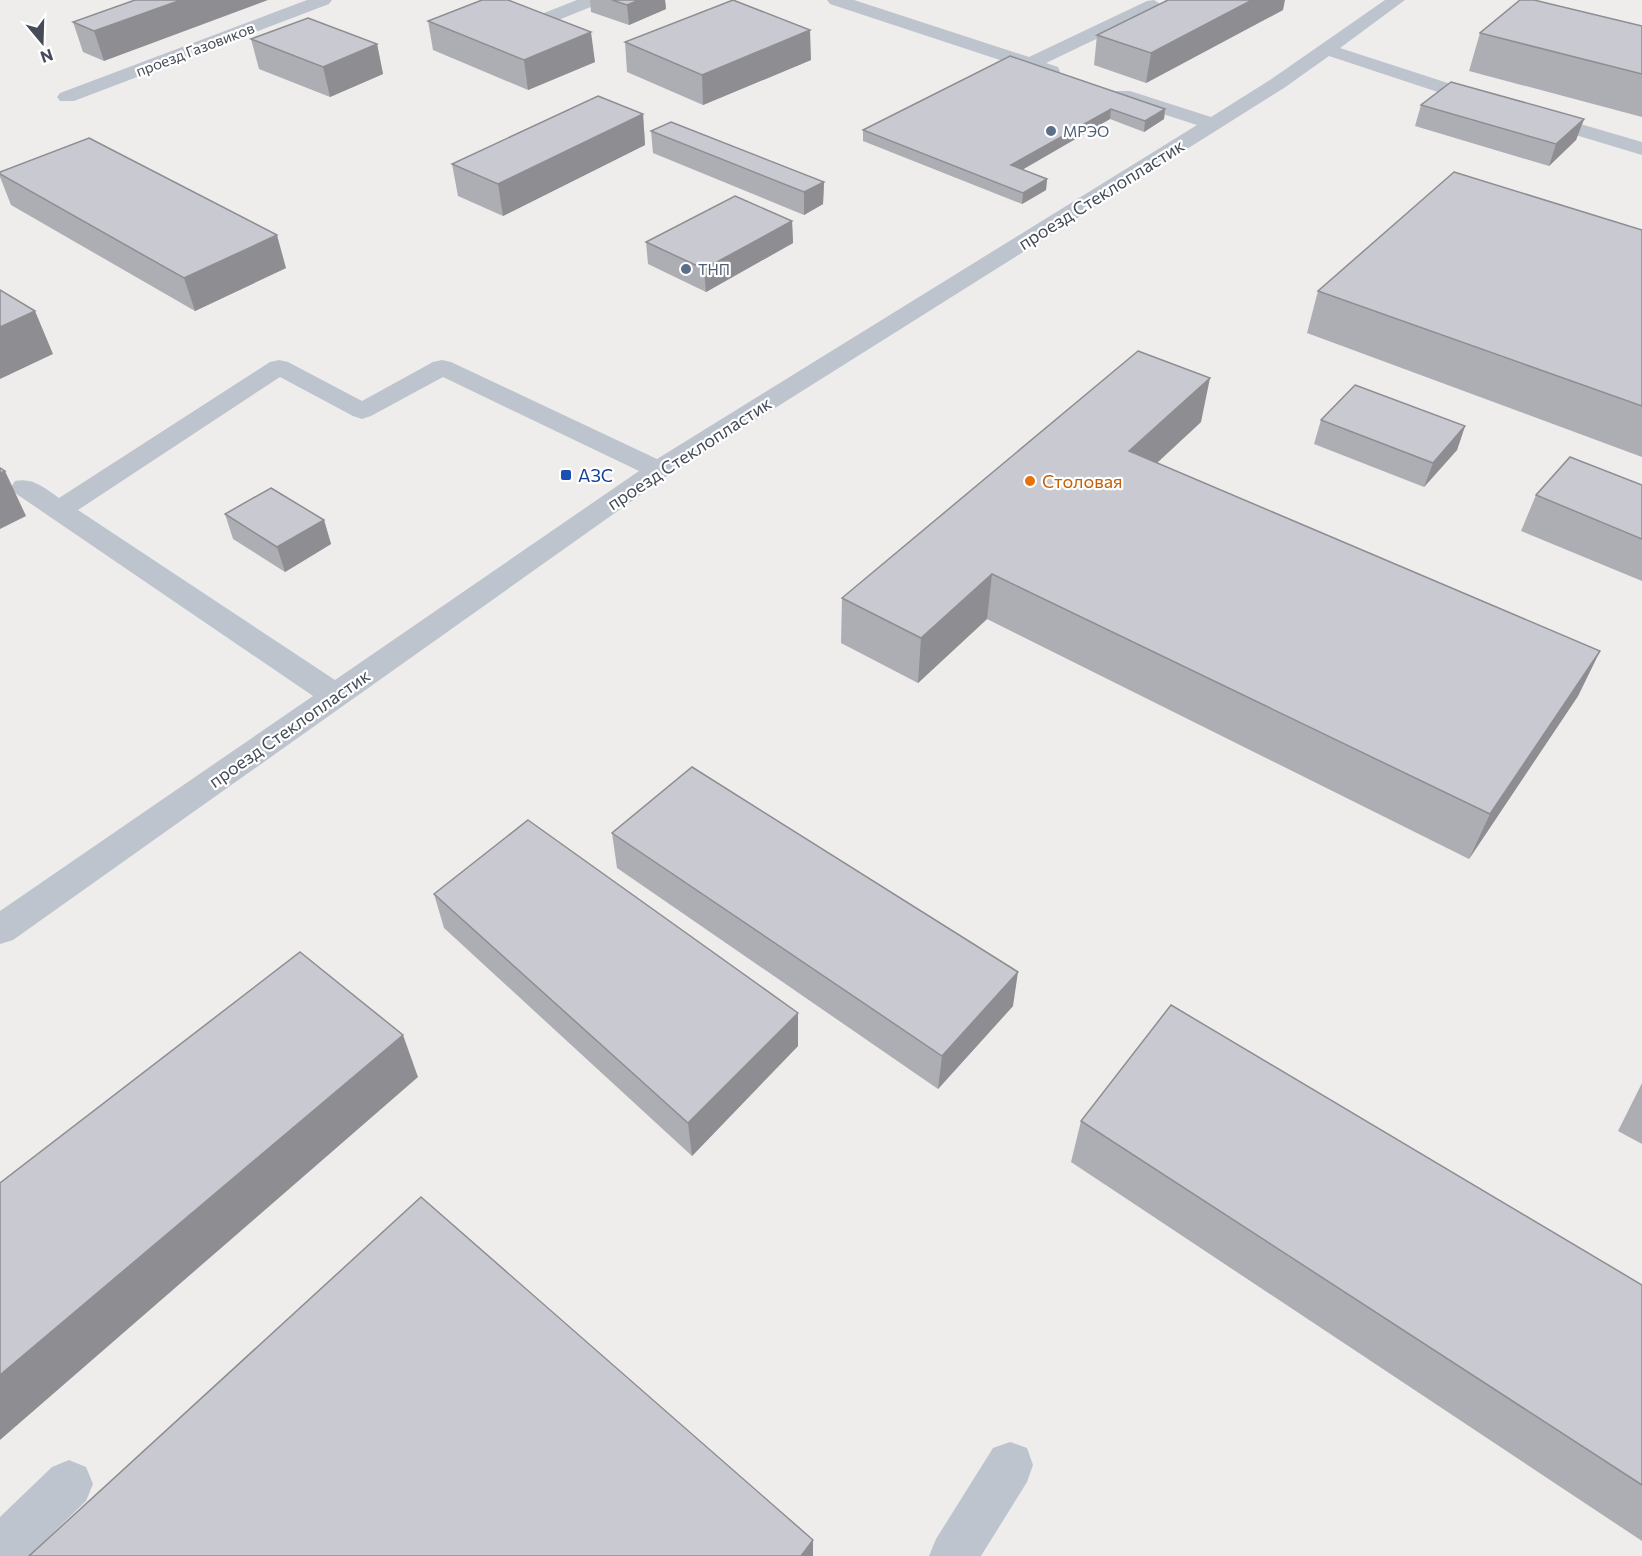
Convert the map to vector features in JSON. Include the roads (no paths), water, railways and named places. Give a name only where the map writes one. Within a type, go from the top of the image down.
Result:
[{"type":"street","name":"проезд Газовиков","points":[[67,97],[323,0]]},
{"type":"street","points":[[545,19],[592,0]]},
{"type":"street","points":[[836,0],[1065,75]]},
{"type":"street","name":"проезд Стеклопластик","points":[[0,930],[658,470],[1277,84],[1396,0]]},
{"type":"street","points":[[1030,64],[1153,6]]},
{"type":"street","points":[[1326,49],[1499,106]]},
{"type":"street","points":[[1110,90],[1212,124]]},
{"type":"street","points":[[1521,112],[1642,149]]},
{"type":"street","points":[[59,510],[279,368],[362,411],[442,367],[658,470]]},
{"type":"street","points":[[25,487],[336,696]]},
{"type":"street","points":[[953,1556],[1010,1465]]},
{"type":"street","points":[[0,1550],[69,1484]]},
{"type":"place","name":"МРЭО","points":[[1051,131]]},
{"type":"place","name":"ТНП","points":[[686,269]]},
{"type":"place","name":"АЗС","points":[[566,475]]},
{"type":"place","name":"Столовая","points":[[1030,481]]}]
